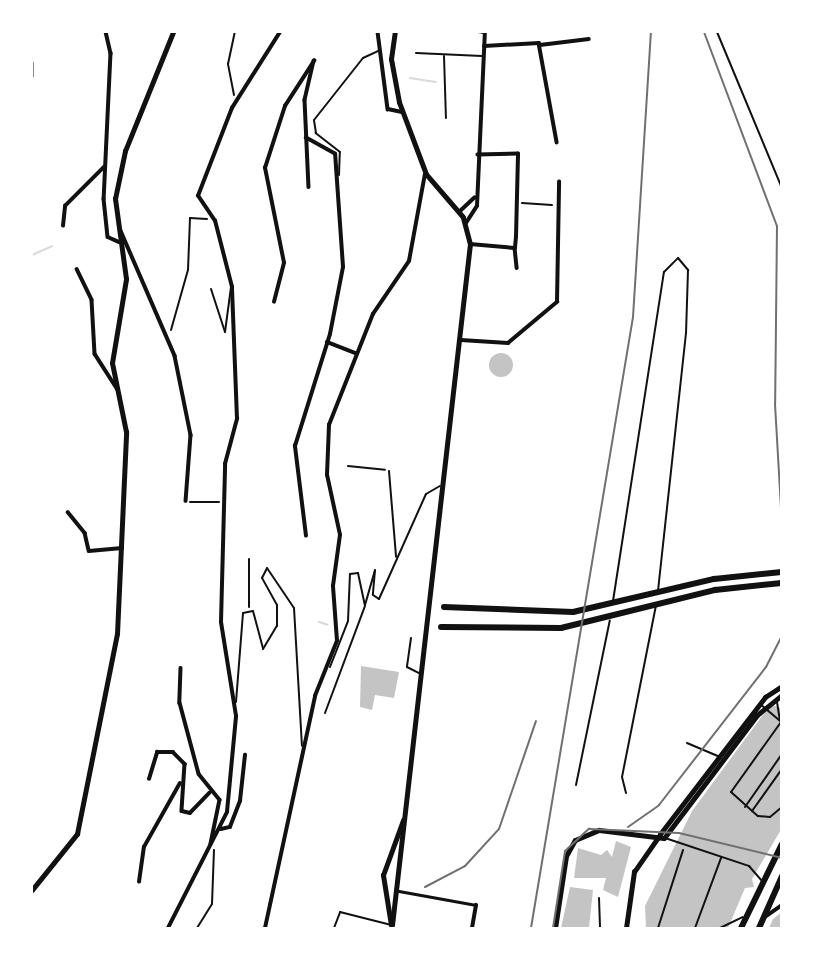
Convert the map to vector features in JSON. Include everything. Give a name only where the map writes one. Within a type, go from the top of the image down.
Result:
[{"type":"highway","points":[[444,607],[507,614],[586,611],[760,573],[782,572]]},
{"type":"highway","points":[[441,627],[495,632],[574,626],[715,590],[782,583]]},
{"type":"highway","points":[[741,929],[782,844]]},
{"type":"highway","points":[[759,929],[782,876]]},
{"type":"main road","points":[[392,927],[399,891],[405,814],[446,486],[470,244],[466,223],[426,174],[402,112],[391,59],[395,32]]},
{"type":"main road","points":[[662,836],[719,756],[762,705],[782,686]]},
{"type":"main road","points":[[662,836],[762,705],[780,696]]},
{"type":"main road","points":[[392,927],[383,876],[405,814]]},
{"type":"main road","points":[[555,929],[561,889],[575,840],[590,831],[617,830],[662,836]]},
{"type":"street","points":[[106,32],[111,64],[104,167],[108,237],[119,242]]},
{"type":"street","points":[[32,890],[77,834],[117,634],[126,432],[112,352],[126,279],[114,218],[120,166],[173,32]]},
{"type":"street","points":[[168,929],[221,829],[232,795],[236,702],[221,622],[224,502],[237,419],[232,287],[218,229],[198,196],[236,100],[280,32]]},
{"type":"street","points":[[378,32],[388,84],[388,109],[402,112]]},
{"type":"street","points":[[466,223],[476,209],[485,32]]},
{"type":"street","points":[[484,46],[527,39],[540,45],[589,39]]},
{"type":"street","points":[[540,45],[557,142]]},
{"type":"street","points":[[274,302],[284,263],[265,168],[285,106],[314,61],[305,100],[309,187]]},
{"type":"street","points":[[32,63],[32,76]]},
{"type":"street","points":[[306,138],[333,151],[338,176],[343,267],[327,342],[295,446],[306,536]]},
{"type":"street","points":[[478,155],[518,154],[515,248],[517,268]]},
{"type":"street","points":[[63,226],[65,206],[104,167]]},
{"type":"street","points":[[265,929],[314,696],[330,667],[340,535],[328,482],[326,439],[356,353],[409,261],[420,179],[426,174]]},
{"type":"street","points":[[461,340],[508,343],[557,302],[559,182]]},
{"type":"street","points":[[458,212],[475,196]]},
{"type":"street","points":[[114,218],[175,356],[191,435],[186,501]]},
{"type":"street","points":[[470,244],[515,248]]},
{"type":"street","points":[[77,269],[92,299],[95,354],[118,390]]},
{"type":"street","points":[[327,342],[356,353]]},
{"type":"street","points":[[68,512],[85,533],[89,551],[122,548]]},
{"type":"street","points":[[181,668],[180,703],[209,793],[220,804],[213,845]]},
{"type":"street","points":[[149,779],[157,752],[165,750],[184,759],[180,783],[185,813],[209,793]]},
{"type":"street","points":[[221,829],[229,827],[240,801],[246,755]]},
{"type":"street","points":[[139,882],[147,840],[180,783]]},
{"type":"street","points":[[626,929],[634,872],[662,836]]},
{"type":"street","points":[[399,891],[476,905],[472,929]]},
{"type":"street","points":[[761,920],[782,905]]},
{"type":"lane","points":[[478,32],[485,32]]},
{"type":"lane","points":[[338,176],[340,152],[316,133],[314,120],[363,58],[380,50]]},
{"type":"lane","points":[[416,53],[484,56]]},
{"type":"lane","points":[[444,55],[446,118]]},
{"type":"lane","points":[[576,785],[605,649],[666,265],[678,258],[688,271],[684,361],[654,637],[622,777],[626,793]]},
{"type":"lane","points":[[211,289],[223,332],[232,287]]},
{"type":"lane","points":[[32,391],[32,410]]},
{"type":"lane","points":[[389,471],[397,558]]},
{"type":"lane","points":[[325,713],[365,605],[370,571],[375,570],[373,595],[379,600],[426,494],[446,486]]},
{"type":"lane","points":[[249,559],[249,608],[264,649],[278,617],[262,578],[270,569],[294,607],[297,736],[304,750]]},
{"type":"lane","points":[[330,667],[346,630],[347,583],[353,572],[365,605]]},
{"type":"lane","points":[[236,702],[243,613],[249,608]]},
{"type":"lane","points":[[411,638],[407,667],[423,674]]},
{"type":"lane","points":[[780,696],[781,722],[731,792],[751,811],[770,817],[782,807]]},
{"type":"lane","points":[[762,705],[781,722]]},
{"type":"lane","points":[[687,743],[719,756],[727,754]]},
{"type":"lane","points":[[745,807],[782,754]]},
{"type":"lane","points":[[751,811],[782,769]]},
{"type":"lane","points":[[662,836],[684,849],[749,866],[762,882]]},
{"type":"lane","points":[[658,929],[684,849]]},
{"type":"lane","points":[[695,929],[721,858]]},
{"type":"lane","points":[[599,898],[600,929]]},
{"type":"lane","points":[[334,929],[340,912],[392,927]]},
{"type":"lane","points":[[720,929],[747,915]]},
{"type":"path","points":[[235,32],[228,64],[236,100]]},
{"type":"path","points":[[717,32],[782,188]]},
{"type":"path","points":[[518,204],[547,205]]},
{"type":"path","points":[[170,332],[188,270],[190,219],[201,215],[218,229]]},
{"type":"path","points":[[348,466],[389,471]]},
{"type":"path","points":[[186,501],[224,502]]},
{"type":"path","points":[[197,929],[212,904],[213,845]]},
{"type":"building","points":[[501,353],[512,360],[513,365],[506,376],[501,377],[490,370],[489,365],[496,354]]},
{"type":"building","points":[[361,666],[399,672],[394,698],[375,695],[372,710],[360,707]]},
{"type":"building","points":[[771,704],[782,709],[782,828],[752,879],[754,887],[745,888],[728,928],[646,928],[645,906],[692,811]]},
{"type":"building","points":[[616,841],[631,847],[618,897],[603,890],[606,878],[574,878],[578,848],[601,855],[607,850],[612,857]]},
{"type":"building","points":[[570,887],[593,890],[589,928],[561,928]]},
{"type":"building","points":[[782,912],[782,928],[769,928],[773,919]]},
{"type":"waterway","points":[[410,78],[436,82]]},
{"type":"waterway","points":[[32,255],[52,246]]},
{"type":"waterway","points":[[319,622],[328,625]]},
{"type":"tram line","points":[[704,32],[777,226],[775,404],[782,525]]},
{"type":"tram line","points":[[628,827],[659,805],[766,667],[782,635]]},
{"type":"tram line","points":[[553,928],[565,851],[589,829],[679,833],[782,858]]},
{"type":"railway","points":[[531,928],[633,317],[651,32]]},
{"type":"railway","points":[[425,887],[465,866],[499,829],[536,721]]}]
